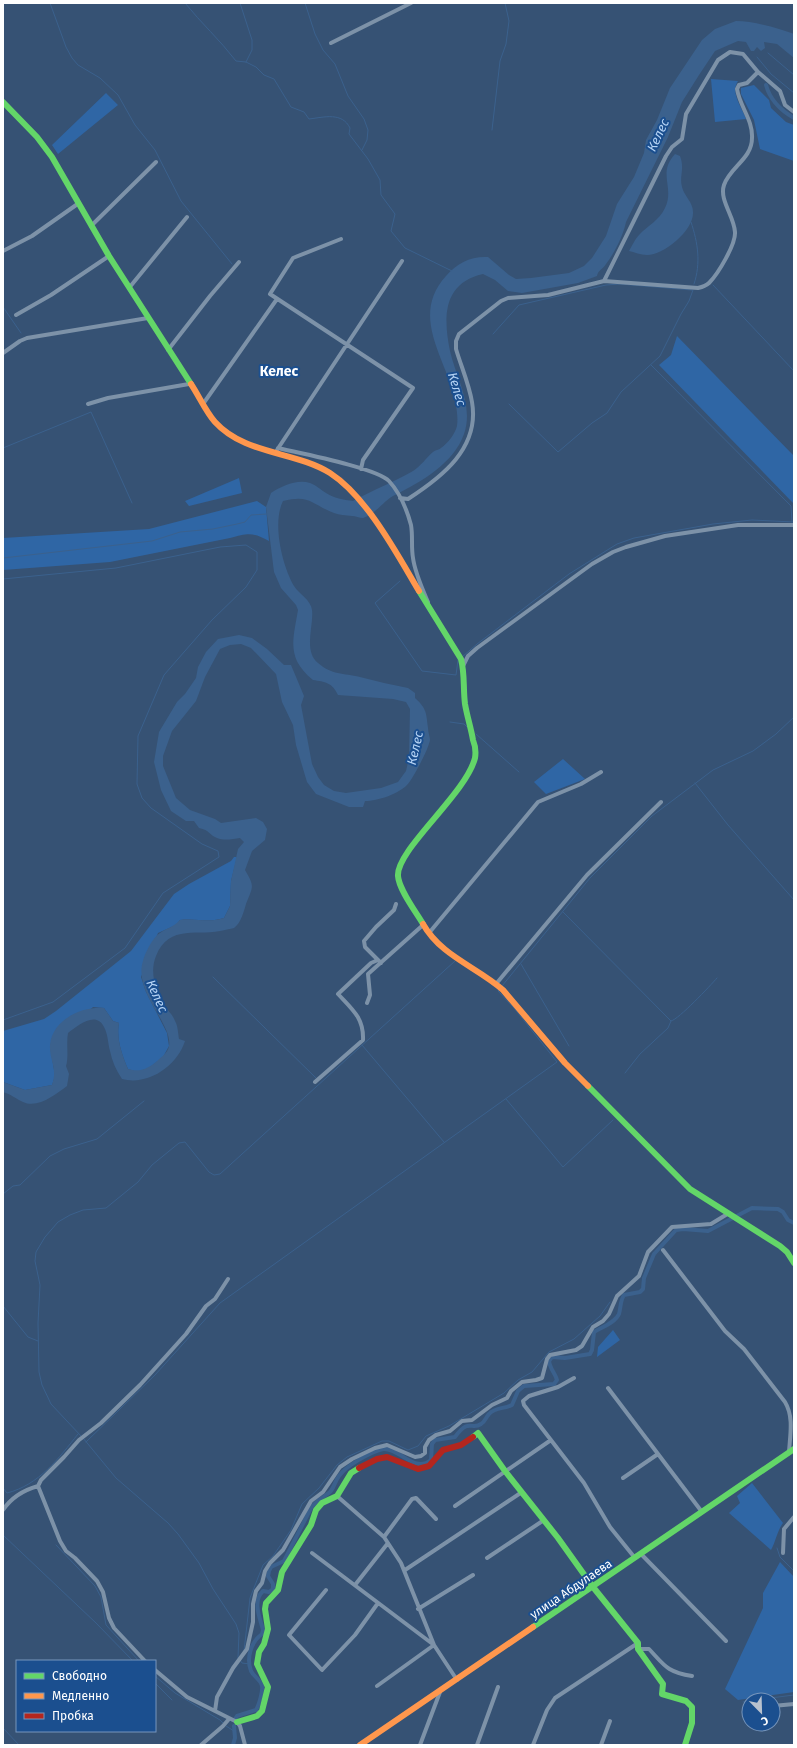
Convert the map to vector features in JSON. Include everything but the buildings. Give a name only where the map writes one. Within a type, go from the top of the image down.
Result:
[{"type":"main road","points":[[3,102],[37,137],[56,163],[109,256],[189,384],[215,422],[223,431],[233,438],[254,447],[276,451],[313,464],[331,474],[351,490],[405,564],[433,615],[461,659],[463,666],[465,704],[474,747],[474,764],[460,787],[405,855],[400,865],[398,875],[404,894],[429,934],[449,953],[500,987],[565,1063],[690,1189],[780,1246],[794,1263]]},
{"type":"main road","points":[[237,1722],[257,1716],[262,1711],[268,1687],[257,1664],[259,1652],[267,1635],[268,1629],[265,1609],[266,1603],[278,1590],[282,1572],[311,1525],[316,1510],[322,1503],[337,1496],[352,1473],[372,1461],[387,1457],[418,1469],[429,1466],[443,1450],[461,1445],[478,1433],[505,1471],[544,1520],[638,1646],[662,1684],[662,1694],[683,1700],[690,1704],[692,1709],[692,1725],[685,1745]]},
{"type":"main road","name":"улица Абдулаева","points":[[360,1745],[792,1451]]},
{"type":"street","points":[[331,43],[411,3]]},
{"type":"street","points":[[604,281],[666,156],[672,147],[682,139],[686,114],[703,82],[718,60],[727,53],[740,52],[750,61],[758,72],[780,90],[785,105],[794,112]]},
{"type":"street","points":[[400,498],[408,499],[443,474],[452,465],[467,444],[470,432],[472,402],[456,349],[456,342],[459,334],[501,301],[508,298],[548,295],[604,281],[698,288],[708,284],[731,246],[735,233],[731,216],[724,199],[724,184],[747,154],[752,140],[751,126],[737,90],[739,85],[747,82],[758,72]]},
{"type":"street","points":[[91,226],[156,162]]},
{"type":"street","points":[[3,251],[32,236],[79,203]]},
{"type":"street","points":[[129,288],[187,217]]},
{"type":"street","points":[[341,239],[293,258],[270,294],[413,388],[363,460],[361,469]]},
{"type":"street","points":[[16,315],[51,295],[109,256]]},
{"type":"street","points":[[168,350],[210,296],[239,262]]},
{"type":"street","points":[[402,262],[276,451],[315,458],[361,469],[375,473],[388,480],[406,510],[412,533],[413,560],[416,572],[433,615]]},
{"type":"street","points":[[203,405],[277,299]]},
{"type":"street","points":[[3,353],[27,338],[148,318]]},
{"type":"street","points":[[88,404],[108,398],[189,384]]},
{"type":"street","points":[[313,464],[315,458]]},
{"type":"street","points":[[406,510],[408,499]]},
{"type":"street","points":[[463,666],[468,656],[477,648],[592,564],[613,552],[638,543],[665,536],[738,524],[794,526]]},
{"type":"street","points":[[429,934],[538,802],[581,784],[601,772]]},
{"type":"street","points":[[500,987],[587,875],[661,802]]},
{"type":"street","points":[[379,961],[365,947],[364,942],[376,927],[394,910],[396,904]]},
{"type":"street","points":[[368,1004],[370,995],[368,974],[379,961],[423,925]]},
{"type":"street","points":[[316,1082],[363,1040],[358,1014],[338,994],[371,963],[379,961]]},
{"type":"street","points":[[215,1711],[217,1697],[247,1649],[253,1622],[253,1604],[256,1591],[262,1583],[265,1571],[270,1563],[283,1550],[311,1500],[323,1492],[340,1467],[352,1459],[375,1448],[387,1445],[408,1455],[415,1457],[421,1456],[425,1453],[425,1447],[428,1440],[436,1435],[450,1431],[462,1421],[472,1420],[492,1405],[507,1398],[511,1391],[522,1382],[542,1378],[547,1359],[550,1355],[576,1350],[586,1342],[589,1332],[593,1327],[609,1314],[617,1296],[639,1276],[648,1252],[672,1227],[711,1224],[732,1216]]},
{"type":"street","points":[[663,1250],[725,1331],[744,1349],[785,1402],[790,1410],[792,1451]]},
{"type":"street","points":[[3,1510],[14,1497],[38,1486],[41,1480],[79,1440],[101,1423],[140,1385],[186,1334],[206,1306],[215,1299],[228,1280]]},
{"type":"street","points":[[574,1378],[558,1387],[529,1396],[523,1401],[524,1405],[584,1483],[610,1527],[635,1558]]},
{"type":"street","points":[[608,1388],[702,1512]]},
{"type":"street","points":[[455,1506],[551,1440]]},
{"type":"street","points":[[623,1478],[658,1454]]},
{"type":"street","points":[[38,1486],[60,1541],[66,1551],[75,1558],[97,1581],[104,1592],[109,1618],[114,1628],[144,1660]]},
{"type":"street","points":[[405,1570],[522,1492]]},
{"type":"street","points":[[337,1496],[384,1537],[388,1543],[405,1570],[418,1609],[434,1645],[457,1680]]},
{"type":"street","points":[[384,1537],[412,1499],[416,1498],[436,1519]]},
{"type":"street","points":[[783,1553],[784,1529],[794,1517]]},
{"type":"street","points":[[487,1558],[544,1520]]},
{"type":"street","points":[[355,1585],[388,1543]]},
{"type":"street","points":[[312,1553],[434,1645]]},
{"type":"street","points":[[642,1554],[726,1641]]},
{"type":"street","points":[[418,1609],[473,1575]]},
{"type":"street","points":[[326,1590],[289,1635],[322,1670],[355,1635],[378,1603]]},
{"type":"street","points":[[377,1686],[434,1645]]},
{"type":"street","points":[[533,1745],[547,1710],[555,1698],[638,1646],[649,1649],[666,1667],[676,1673],[692,1676]]},
{"type":"street","points":[[156,1671],[187,1697],[237,1722],[240,1726],[245,1745]]},
{"type":"street","points":[[477,1745],[498,1687]]},
{"type":"street","points":[[420,1745],[440,1692]]},
{"type":"street","points":[[781,1705],[794,1704]]},
{"type":"street","points":[[201,1745],[229,1719]]},
{"type":"street","points":[[601,1745],[610,1721]]},
{"type":"shaded area","points":[[711,79],[738,81],[735,90],[736,95],[746,119],[715,122]]},
{"type":"shaded area","points":[[754,85],[769,100],[771,108],[786,122],[794,125],[794,161],[760,149],[754,120],[741,94],[741,88]]},
{"type":"shaded area","points":[[106,93],[118,105],[58,154],[52,145]]},
{"type":"shaded area","points":[[677,336],[794,456],[794,504],[659,365],[671,355]]},
{"type":"shaded area","points":[[239,478],[242,493],[189,506],[185,501]]},
{"type":"shaded area","points":[[257,501],[266,507],[269,541],[259,536],[246,534],[110,562],[3,570],[3,538],[149,529]]},
{"type":"shaded area","points":[[563,759],[585,779],[546,794],[534,782]]},
{"type":"shaded area","points":[[234,857],[237,857],[231,881],[230,906],[224,918],[213,920],[180,920],[176,925],[158,933],[141,977],[146,992],[167,1033],[169,1046],[163,1057],[149,1068],[137,1072],[128,1069],[118,1035],[119,1023],[113,1021],[104,1008],[93,1007],[50,1045],[55,1076],[52,1085],[25,1090],[3,1082],[3,1031],[44,1019],[56,1011],[131,951],[174,894],[231,861]]},
{"type":"shaded area","points":[[613,1330],[620,1340],[597,1357],[598,1347]]},
{"type":"shaded area","points":[[752,1483],[783,1523],[779,1529],[771,1550],[729,1513],[740,1503],[737,1496]]},
{"type":"shaded area","points":[[780,1562],[794,1577],[794,1692],[781,1694],[781,1692],[741,1692],[741,1700],[738,1700],[725,1689],[763,1608],[763,1593]]},
{"type":"water","name":"Келес","points":[[736,21],[765,25],[794,34],[794,58],[777,44],[764,42],[765,48],[761,51],[757,47],[754,51],[751,51],[746,42],[738,41],[715,51],[682,102],[668,137],[626,222],[618,244],[605,266],[598,272],[597,276],[578,283],[522,293],[508,291],[495,280],[483,274],[470,278],[460,285],[453,293],[447,314],[448,338],[450,351],[466,402],[467,423],[459,444],[445,463],[426,478],[391,497],[368,516],[363,518],[336,514],[305,499],[283,501],[278,521],[278,532],[282,556],[294,586],[311,606],[312,616],[310,645],[314,658],[323,667],[333,672],[408,688],[415,693],[415,698],[424,708],[430,740],[424,756],[410,782],[393,794],[376,800],[365,801],[363,807],[349,807],[316,794],[307,782],[296,745],[293,725],[282,702],[276,674],[251,648],[241,644],[230,645],[220,649],[205,677],[196,701],[172,731],[163,756],[163,766],[176,798],[190,810],[215,819],[221,823],[256,818],[263,822],[267,829],[265,840],[252,851],[245,870],[252,883],[252,887],[239,923],[233,928],[215,932],[186,933],[177,935],[169,939],[162,946],[156,956],[153,969],[154,982],[166,1008],[176,1023],[179,1039],[185,1041],[181,1050],[168,1066],[151,1077],[142,1080],[122,1079],[113,1062],[106,1033],[101,1022],[96,1020],[86,1021],[68,1033],[66,1066],[69,1074],[67,1086],[46,1100],[35,1104],[23,1102],[3,1092],[3,1082],[25,1090],[52,1085],[54,1079],[54,1069],[50,1045],[52,1036],[56,1028],[62,1022],[70,1016],[87,1009],[104,1008],[113,1021],[119,1023],[118,1035],[128,1069],[142,1070],[149,1067],[164,1055],[168,1049],[169,1037],[143,984],[141,973],[144,958],[157,935],[180,920],[213,920],[224,918],[230,906],[231,881],[238,849],[244,842],[240,838],[226,840],[217,838],[199,828],[194,821],[186,821],[171,811],[161,790],[154,762],[159,732],[177,702],[185,694],[196,678],[198,667],[206,652],[218,639],[239,635],[252,638],[267,649],[284,665],[291,665],[304,696],[301,705],[312,764],[318,777],[324,785],[334,791],[346,793],[381,788],[398,782],[406,771],[409,758],[410,709],[406,702],[393,699],[338,695],[331,685],[325,682],[313,680],[304,672],[295,656],[293,640],[298,610],[296,605],[281,588],[274,572],[266,507],[271,493],[290,484],[305,482],[314,485],[332,496],[353,501],[413,471],[419,467],[433,452],[446,444],[453,435],[457,426],[457,410],[452,389],[434,340],[431,324],[431,308],[435,292],[450,271],[470,259],[488,257],[516,279],[569,273],[584,266],[592,258],[606,236],[617,204],[634,177],[644,153],[646,140],[657,120],[670,88],[702,40],[715,29]]},
{"type":"water","points":[[675,154],[680,156],[682,165],[682,187],[693,208],[692,219],[689,226],[677,240],[662,251],[647,255],[629,251],[642,232],[657,220],[665,208],[668,200],[667,168]]},
{"type":"waterway","points":[[50,3],[66,47],[72,58],[78,65],[100,78],[118,95],[135,125],[155,150],[181,201],[232,264]]},
{"type":"waterway","points":[[185,3],[236,61],[246,62],[256,67],[264,75],[274,79],[291,107],[304,112],[309,119],[332,117],[338,118],[347,123],[350,128],[349,134],[368,159],[380,180],[381,195],[395,214],[391,231],[405,248],[452,271]]},
{"type":"waterway","points":[[240,3],[252,40],[252,50],[246,62]]},
{"type":"waterway","points":[[305,3],[315,34],[323,50],[335,64],[348,96],[364,119],[368,130],[367,140],[362,150]]},
{"type":"waterway","points":[[492,130],[500,61],[506,44],[509,21],[505,3]]},
{"type":"waterway","points":[[768,53],[794,75]]},
{"type":"waterway","points":[[757,57],[771,74],[794,93]]},
{"type":"waterway","points":[[766,85],[776,104],[784,112],[794,118]]},
{"type":"waterway","points":[[691,222],[698,253],[694,284]]},
{"type":"waterway","points":[[493,334],[519,305],[606,285],[620,284],[692,290]]},
{"type":"waterway","points":[[713,285],[794,371]]},
{"type":"waterway","points":[[509,404],[558,452],[592,423],[607,413],[621,392],[660,356],[689,301],[693,290]]},
{"type":"waterway","points":[[3,307],[21,333]]},
{"type":"waterway","points":[[651,365],[791,506],[792,522]]},
{"type":"waterway","points":[[3,448],[91,412],[132,503]]},
{"type":"waterway","points":[[3,558],[152,541],[180,532],[213,529],[237,524],[245,522],[251,515],[267,514]]},
{"type":"waterway","points":[[462,657],[569,574],[617,544],[634,538],[713,524],[752,520],[794,522]]},
{"type":"waterway","points":[[3,579],[116,568],[220,547],[246,545],[257,552],[257,570],[246,587],[212,620],[164,675],[138,736],[137,784],[142,798],[151,808],[202,844],[218,851],[219,857],[163,893],[125,948],[53,1002],[3,1020]]},
{"type":"waterway","points":[[400,581],[375,603],[422,671],[456,675],[458,660]]},
{"type":"waterway","points":[[502,986],[590,878],[652,816],[713,770],[753,751],[776,734],[794,717]]},
{"type":"waterway","points":[[450,722],[464,724],[467,727]]},
{"type":"waterway","points":[[476,734],[519,772]]},
{"type":"waterway","points":[[695,783],[728,825],[794,900]]},
{"type":"waterway","points":[[563,912],[671,1021],[687,1009],[717,978]]},
{"type":"waterway","points":[[81,1436],[51,1404],[42,1385],[39,1372],[38,1323],[40,1285],[35,1261],[36,1252],[45,1237],[58,1222],[70,1215],[83,1210],[106,1208],[138,1182],[152,1165],[179,1143],[185,1142],[209,1172],[214,1175],[220,1174],[455,961]]},
{"type":"waterway","points":[[521,964],[569,1046]]},
{"type":"waterway","points":[[213,977],[316,1078]]},
{"type":"waterway","points":[[86,1442],[155,1375],[220,1303],[557,1062],[514,1008],[498,991],[499,990]]},
{"type":"waterway","points":[[625,1073],[640,1054],[668,1028],[671,1021]]},
{"type":"waterway","points":[[362,1045],[444,1142]]},
{"type":"waterway","points":[[506,1099],[563,1167],[613,1120]]},
{"type":"waterway","points":[[3,1194],[13,1186],[20,1185],[50,1156],[64,1149],[97,1139],[144,1101]]},
{"type":"waterway","points":[[235,1719],[237,1716],[256,1710],[261,1694],[261,1684],[251,1671],[249,1656],[252,1646],[262,1634],[263,1630],[257,1605],[258,1600],[263,1591],[269,1592],[273,1589],[273,1584],[268,1576],[269,1571],[271,1567],[284,1561],[311,1508],[317,1501],[333,1489],[342,1472],[359,1460],[383,1449],[389,1449],[413,1462],[419,1464],[425,1463],[431,1460],[432,1444],[435,1440],[455,1437],[467,1426],[478,1426],[484,1422],[491,1412],[512,1405],[518,1391],[524,1386],[554,1384],[557,1380],[551,1369],[549,1361],[552,1357],[565,1358],[590,1354],[592,1350],[594,1332],[617,1317],[624,1295],[640,1292],[643,1289],[644,1278],[654,1254],[676,1230],[683,1229],[708,1231],[752,1208],[778,1209],[783,1212],[788,1220],[794,1223]]},
{"type":"waterway","points":[[244,1651],[250,1598],[263,1565],[273,1556],[291,1530],[302,1504],[319,1488],[337,1465],[347,1457],[382,1441],[389,1441],[408,1450],[418,1446],[426,1436],[449,1426],[504,1393],[518,1380],[532,1372],[549,1352],[574,1339],[600,1316],[610,1302]]},
{"type":"waterway","points":[[3,1306],[28,1337],[38,1341]]},
{"type":"waterway","points":[[3,1488],[7,1493],[29,1484],[39,1477],[56,1461],[78,1434]]},
{"type":"waterway","points":[[83,1438],[116,1478],[168,1523],[199,1563],[213,1589],[236,1624],[239,1633],[238,1658]]},
{"type":"waterway","points":[[3,1535],[96,1623],[132,1660]]},
{"type":"waterway","points":[[56,1545],[95,1586],[101,1597],[106,1625],[138,1660]]},
{"type":"waterway","points":[[777,1548],[780,1557],[794,1571]]},
{"type":"waterway","points":[[240,1660],[242,1663],[250,1664]]},
{"type":"waterway","points":[[156,1677],[175,1693],[220,1720],[224,1724]]},
{"type":"waterway","points":[[156,1684],[172,1700]]},
{"type":"waterway","points":[[781,1697],[794,1695]]},
{"type":"waterway","points":[[226,1726],[234,1731]]},
{"type":"waterway","points":[[233,1745],[235,1738],[234,1726]]},
{"type":"waterway","points":[[3,1728],[19,1745]]},
{"type":"traffic: fast","points":[[3,102],[37,137],[52,157],[109,256],[191,384]]},
{"type":"traffic: fast","points":[[419,591],[461,659],[465,704],[475,746],[475,758],[469,772],[459,788],[419,837],[400,865],[398,876],[401,888],[423,924]]},
{"type":"traffic: fast","points":[[588,1086],[690,1189],[780,1246],[787,1252],[794,1263]]},
{"type":"traffic: fast","points":[[473,1437],[478,1433],[505,1471],[558,1538],[593,1587],[638,1643],[638,1649],[663,1684],[662,1694],[686,1701],[692,1707],[692,1723],[685,1745]]},
{"type":"traffic: fast","points":[[533,1627],[794,1449]]},
{"type":"traffic: fast","points":[[237,1722],[257,1716],[262,1711],[268,1687],[257,1664],[259,1652],[264,1644],[268,1629],[265,1609],[266,1603],[278,1590],[282,1572],[311,1525],[316,1510],[322,1503],[337,1496],[351,1473],[359,1468]]},
{"type":"traffic: slow","points":[[191,384],[212,418],[227,433],[255,447],[301,460],[316,466],[330,473],[344,483],[369,511],[419,591]]},
{"type":"traffic: slow","points":[[423,924],[439,945],[503,990],[565,1063],[588,1086]]},
{"type":"traffic: slow","points":[[360,1745],[533,1627]]},
{"type":"traffic: jam","points":[[359,1468],[377,1459],[387,1457],[418,1469],[429,1466],[443,1450],[461,1445],[473,1437]]},
{"type":"district","name":"Келес","points":[[279,371]]}]
